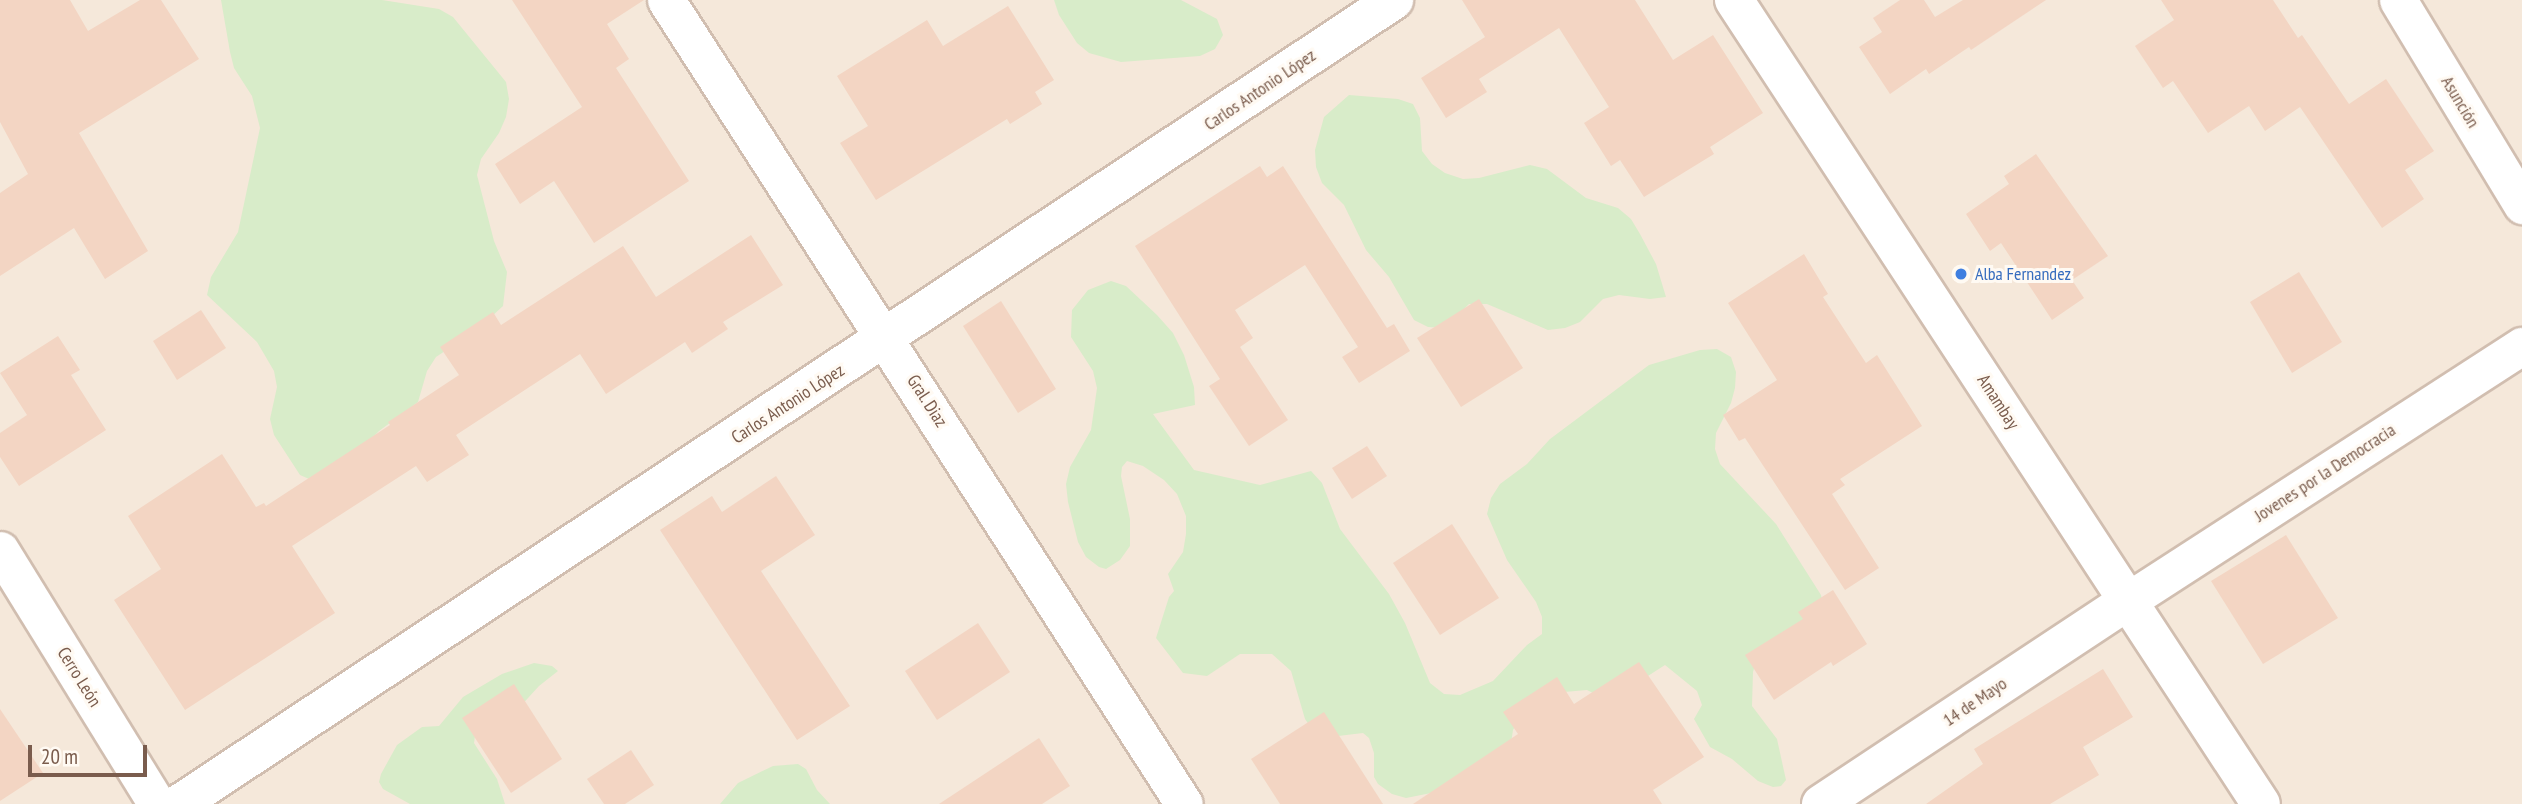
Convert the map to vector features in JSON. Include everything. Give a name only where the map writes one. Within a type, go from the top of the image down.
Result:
[{"type":"main road","name":"Carlos Antonio López","points":[[179,804],[1394,0]]},
{"type":"main road","name":"Amambay","points":[[1734,0],[2261,804]]},
{"type":"main road","name":"14 de Mayo","points":[[1821,804],[2129,600]]},
{"type":"street","name":"Gral. Diaz","points":[[666,0],[887,338],[1185,804]]},
{"type":"street","name":"Asunción","points":[[2398,0],[2522,205]]},
{"type":"street","name":"Jovenes por la Democracia","points":[[2129,600],[2522,346]]},
{"type":"street","name":"Cerro León","points":[[0,550],[157,804]]},
{"type":"shaded area","points":[[0,0],[2522,0],[2522,804],[0,804]]},
{"type":"green space","points":[[221,0],[382,0],[439,9],[453,17],[506,82],[509,99],[506,117],[499,133],[481,159],[477,175],[494,241],[507,272],[503,306],[478,329],[436,357],[427,371],[418,402],[379,431],[344,467],[316,482],[300,475],[274,435],[270,419],[277,387],[274,371],[257,342],[207,295],[211,277],[238,232],[260,128],[252,96],[234,68]]},
{"type":"green space","points":[[1054,0],[1181,0],[1217,19],[1223,35],[1215,49],[1200,56],[1121,62],[1089,53],[1077,43],[1059,15]]},
{"type":"green space","points":[[1349,95],[1398,99],[1413,104],[1420,118],[1422,151],[1432,164],[1445,173],[1463,179],[1479,178],[1530,165],[1547,169],[1586,198],[1618,208],[1631,219],[1640,234],[1656,264],[1666,297],[1650,299],[1619,295],[1603,299],[1580,322],[1565,328],[1548,330],[1487,304],[1469,304],[1445,328],[1428,327],[1414,320],[1389,277],[1366,250],[1344,205],[1322,183],[1316,167],[1315,150],[1324,117]]},
{"type":"green space","points":[[1111,281],[1126,286],[1157,315],[1173,333],[1184,355],[1194,387],[1195,405],[1153,414],[1194,470],[1260,485],[1311,471],[1322,483],[1340,529],[1389,594],[1405,623],[1430,683],[1444,694],[1460,695],[1493,681],[1527,645],[1542,634],[1542,617],[1536,602],[1507,560],[1487,514],[1491,498],[1500,484],[1527,464],[1550,439],[1649,365],[1700,350],[1717,349],[1731,357],[1736,372],[1735,388],[1731,403],[1716,433],[1715,449],[1720,464],[1776,524],[1821,595],[1825,618],[1755,665],[1753,672],[1752,706],[1777,739],[1786,780],[1781,786],[1773,787],[1758,781],[1732,759],[1710,747],[1694,719],[1702,705],[1697,691],[1665,665],[1609,701],[1587,690],[1564,692],[1517,723],[1513,730],[1508,763],[1431,793],[1406,798],[1392,794],[1378,784],[1374,777],[1374,753],[1369,738],[1363,733],[1338,736],[1314,732],[1305,719],[1291,671],[1272,654],[1240,654],[1207,676],[1183,673],[1156,638],[1169,597],[1174,591],[1168,574],[1183,552],[1186,534],[1186,516],[1177,494],[1164,480],[1143,466],[1127,461],[1122,467],[1121,476],[1130,519],[1130,546],[1120,560],[1106,569],[1086,557],[1078,542],[1068,502],[1066,484],[1070,467],[1091,430],[1097,388],[1093,371],[1071,337],[1072,310],[1088,290]]},
{"type":"green space","points":[[534,663],[552,666],[558,671],[539,686],[517,710],[475,736],[474,743],[497,779],[505,804],[410,804],[383,789],[379,782],[381,774],[397,745],[422,727],[439,726],[463,697],[502,674]]},
{"type":"green space","points":[[798,764],[806,769],[817,790],[830,804],[720,804],[738,783],[773,766]]},
{"type":"building","points":[[0,0],[70,0],[88,31],[140,0],[161,0],[199,59],[79,133],[148,251],[105,279],[74,228],[0,276],[0,193],[28,174],[0,122]]},
{"type":"building","points":[[512,0],[644,0],[607,24],[629,59],[616,68],[689,181],[594,243],[554,181],[520,204],[495,164],[582,107]]},
{"type":"building","points":[[1462,0],[1635,0],[1673,60],[1713,35],[1763,113],[1710,147],[1714,154],[1644,197],[1620,160],[1611,166],[1584,123],[1609,107],[1559,28],[1479,79],[1487,92],[1446,118],[1421,78],[1485,37]]},
{"type":"building","points":[[1900,0],[1924,0],[1935,17],[1963,0],[2046,0],[1971,50],[1969,47],[1929,74],[1926,69],[1890,94],[1859,47],[1882,32],[1873,18]]},
{"type":"building","points":[[2161,0],[2273,0],[2298,38],[2302,35],[2349,104],[2386,79],[2434,151],[2405,170],[2424,199],[2382,228],[2300,107],[2265,131],[2249,106],[2208,133],[2173,81],[2163,88],[2135,46],[2174,20]]},
{"type":"building","points":[[1008,6],[1054,80],[1035,92],[1042,104],[1010,124],[1007,119],[876,200],[840,143],[868,126],[837,76],[927,20],[943,46]]},
{"type":"building","points":[[2036,154],[2108,256],[2072,280],[2084,298],[2052,320],[2001,243],[1990,251],[1966,214],[2009,184],[2004,176]]},
{"type":"building","points":[[1260,166],[1267,177],[1283,166],[1387,328],[1394,324],[1410,351],[1359,383],[1342,357],[1358,347],[1305,265],[1235,310],[1253,338],[1240,347],[1288,420],[1249,446],[1209,386],[1220,379],[1135,246]]},
{"type":"building","points":[[751,235],[783,285],[723,322],[728,329],[692,353],[685,342],[606,394],[580,354],[456,435],[469,455],[427,482],[416,466],[292,546],[335,613],[185,710],[114,600],[161,569],[128,516],[222,454],[256,507],[264,503],[266,506],[390,425],[388,422],[459,375],[440,347],[493,312],[501,325],[623,246],[656,297]]},
{"type":"building","points":[[1804,254],[1828,294],[1823,297],[1866,363],[1877,355],[1922,426],[1840,479],[1845,485],[1832,494],[1879,568],[1845,590],[1745,438],[1739,441],[1723,415],[1777,380],[1728,303]]},
{"type":"building","points":[[2299,272],[2342,342],[2292,373],[2250,302]]},
{"type":"building","points":[[1479,299],[1523,368],[1461,407],[1417,338]]},
{"type":"building","points":[[1001,301],[1056,389],[1018,413],[963,326]]},
{"type":"building","points":[[201,310],[226,348],[177,380],[153,341]]},
{"type":"building","points":[[58,336],[80,370],[71,375],[106,430],[19,486],[0,457],[0,433],[27,415],[0,373]]},
{"type":"building","points":[[1367,446],[1387,476],[1352,499],[1332,468]]},
{"type":"building","points":[[776,476],[815,535],[761,571],[850,706],[797,740],[660,530],[712,496],[722,512]]},
{"type":"building","points":[[1452,524],[1499,598],[1440,635],[1393,563]]},
{"type":"building","points":[[2286,535],[2338,618],[2263,664],[2211,581]]},
{"type":"building","points":[[1833,590],[1867,644],[1833,666],[1831,662],[1774,700],[1745,655],[1803,619],[1798,612]]},
{"type":"building","points":[[978,623],[1010,672],[937,720],[905,671]]},
{"type":"building","points":[[1639,662],[1704,757],[1653,790],[1662,804],[1413,804],[1518,734],[1503,712],[1557,677],[1574,704]]},
{"type":"building","points":[[2103,669],[2133,717],[2083,747],[2099,775],[2050,804],[1926,804],[1983,764],[1974,749]]},
{"type":"building","points":[[514,684],[562,759],[511,793],[462,718]]},
{"type":"building","points":[[0,709],[43,773],[0,801]]},
{"type":"building","points":[[1324,712],[1383,804],[1280,804],[1251,759]]},
{"type":"building","points":[[1039,738],[1070,786],[1042,804],[939,804]]},
{"type":"building","points":[[631,750],[654,785],[625,804],[604,804],[587,779]]},
{"type":"place","name":"Alba Fernandez","points":[[1961,274]]}]
